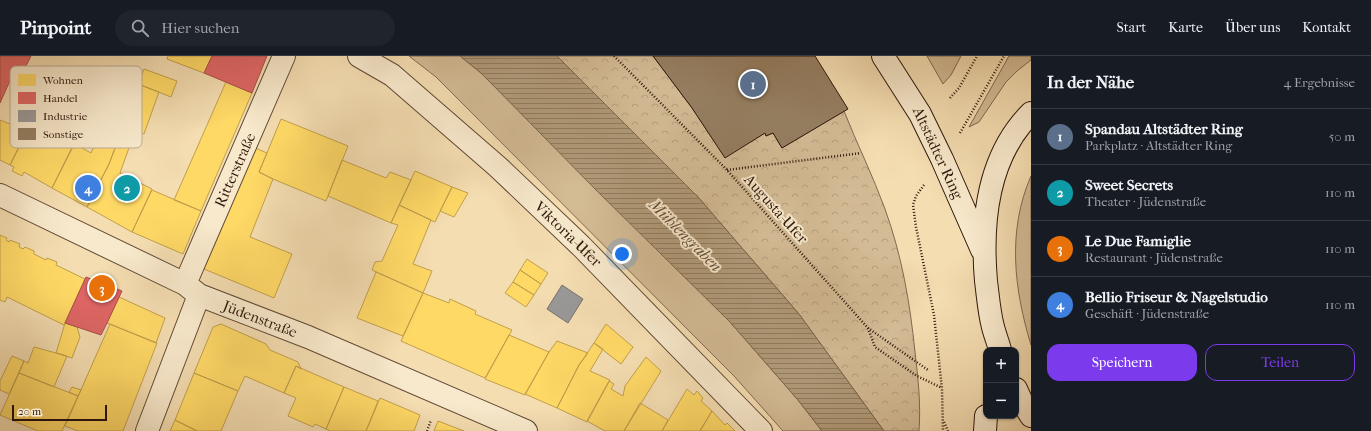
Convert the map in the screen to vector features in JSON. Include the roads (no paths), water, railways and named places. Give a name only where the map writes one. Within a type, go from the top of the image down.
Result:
[{"type":"street","name":"Ritterstraße","points":[[147,431],[192,290],[284,56]]},
{"type":"street","name":"Viktoria-Ufer","points":[[359,56],[392,75],[498,167],[587,251],[761,431]]},
{"type":"street","name":"Altstädter Ring","points":[[883,56],[920,114],[942,159],[984,255]]},
{"type":"street","points":[[991,347],[992,326],[984,255],[986,218],[991,186],[1007,145],[1031,113]]},
{"type":"street","name":"Jüdenstraße","points":[[0,195],[192,290],[315,340],[526,431]]},
{"type":"street","points":[[992,326],[999,347]]},
{"type":"street","points":[[1019,396],[1031,416]]},
{"type":"street","points":[[986,419],[986,431]]},
{"type":"water","name":"Mühlengraben","points":[[460,56],[557,56],[698,197],[799,314],[884,431],[822,431],[798,400],[730,322],[597,191],[481,73]]},
{"type":"place","name":"Spandau Altstädter Ring","points":[[753,84]]},
{"type":"place","name":"Bellio Friseur & Nagelstudio","points":[[88,188]]},
{"type":"place","name":"Sweet Secrets","points":[[127,188]]},
{"type":"place","name":"Le Due Famiglie","points":[[102,288]]}]
